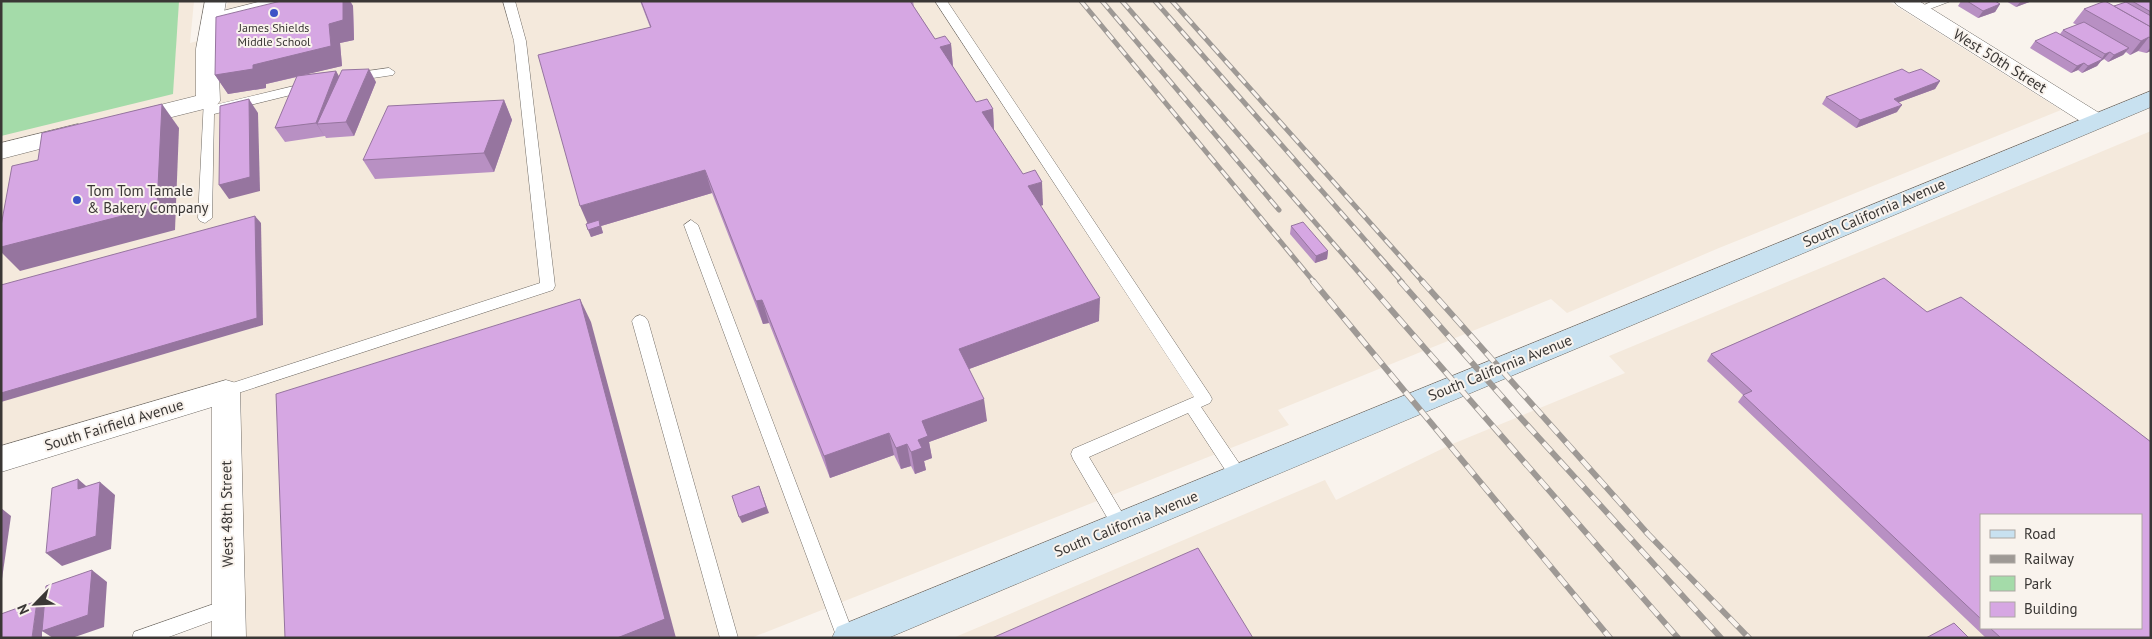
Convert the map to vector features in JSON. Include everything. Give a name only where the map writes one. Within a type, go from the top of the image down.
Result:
[{"type":"street","name":"West 50th Street","points":[[1912,6],[2096,120]]},
{"type":"street","points":[[1,151],[106,126],[208,106],[207,49],[215,9]]},
{"type":"street","name":"South California Avenue","points":[[857,636],[2151,98]]},
{"type":"street","name":"South Fairfield Avenue","points":[[1,459],[226,391]]},
{"type":"street","name":"West 48th Street","points":[[226,391],[228,638]]},
{"type":"lane","points":[[215,9],[278,1]]},
{"type":"lane","points":[[226,391],[548,286],[520,41],[509,1]]},
{"type":"lane","points":[[940,1],[1204,399],[1079,454],[1121,526]]},
{"type":"lane","points":[[1912,6],[1945,1]]},
{"type":"lane","points":[[205,218],[208,106],[331,81],[389,72]]},
{"type":"lane","points":[[691,225],[857,636]]},
{"type":"lane","points":[[640,321],[729,638]]},
{"type":"lane","points":[[1191,405],[1238,477]]},
{"type":"lane","points":[[141,638],[228,607]]},
{"type":"shaded area","points":[[1,1],[194,1],[190,43],[220,35],[228,1],[1888,1],[2061,110],[1719,248],[1567,313],[1551,299],[1278,410],[1289,425],[751,638],[221,638],[221,397],[1,461]]},
{"type":"shaded area","points":[[2151,131],[2151,638],[953,638],[1325,480],[1336,500],[1450,445],[1625,373],[1609,356]]},
{"type":"green space","points":[[1,1],[179,1],[173,94],[1,136]]},
{"type":"building","points":[[281,1],[343,1],[343,20],[329,24],[331,46],[253,65],[253,69],[215,75],[216,17]]},
{"type":"building","points":[[641,1],[910,1],[935,39],[945,36],[951,44],[940,47],[976,102],[987,99],[993,109],[982,112],[1023,174],[1035,170],[1042,182],[1028,186],[1100,298],[959,349],[984,399],[922,421],[928,436],[918,440],[922,448],[911,452],[907,444],[896,448],[889,433],[824,456],[762,300],[756,301],[705,170],[580,206],[538,55],[651,27]]},
{"type":"building","points":[[1967,1],[1995,1],[2000,4],[1983,11]]},
{"type":"building","points":[[2105,1],[2151,27],[2151,38],[2149,37],[2141,41],[2084,9]]},
{"type":"building","points":[[2132,1],[2151,1],[2151,12]]},
{"type":"building","points":[[2126,2],[2151,16],[2151,27],[2114,6]]},
{"type":"building","points":[[2084,22],[2129,48],[2114,55],[2110,52],[2105,54],[2063,30]]},
{"type":"building","points":[[2056,32],[2103,59],[2088,66],[2084,63],[2077,66],[2035,41]]},
{"type":"building","points":[[369,69],[346,122],[317,124],[342,70]]},
{"type":"building","points":[[1902,69],[1909,73],[1921,69],[1940,81],[1894,99],[1902,105],[1860,120],[1826,97]]},
{"type":"building","points":[[336,71],[316,123],[275,128],[297,76]]},
{"type":"building","points":[[249,99],[250,177],[219,185],[220,106]]},
{"type":"building","points":[[504,100],[484,153],[363,160],[388,106]]},
{"type":"building","points":[[162,104],[157,207],[1,247],[1,226],[12,166],[38,160],[42,133]]},
{"type":"building","points":[[255,216],[257,318],[1,393],[1,285]]},
{"type":"building","points":[[599,220],[600,226],[588,230],[586,224]]},
{"type":"building","points":[[1303,222],[1328,251],[1316,256],[1291,226]]},
{"type":"building","points":[[1884,278],[1927,312],[1961,297],[2151,442],[2151,638],[2001,638],[1991,629],[2142,629],[2142,514],[1980,514],[1980,618],[1743,395],[1752,391],[1711,354]]},
{"type":"building","points":[[580,299],[665,619],[617,638],[285,638],[276,394]]},
{"type":"building","points":[[78,479],[78,489],[100,482],[96,536],[46,553],[52,488]]},
{"type":"building","points":[[759,486],[766,507],[739,517],[732,496]]},
{"type":"building","points":[[1198,548],[1253,638],[992,638]]},
{"type":"building","points":[[92,570],[88,615],[42,631],[46,586]]},
{"type":"building","points":[[37,601],[32,638],[1,638],[1,614]]},
{"type":"building","points":[[1954,623],[1969,638],[1926,638]]},
{"type":"railway","points":[[1081,1],[1314,282]]},
{"type":"railway","points":[[1102,1],[1279,210]]},
{"type":"railway","points":[[1122,1],[1367,282]]},
{"type":"railway","points":[[1155,1],[1402,282]]},
{"type":"railway","points":[[1172,1],[1423,282]]},
{"type":"railway","points":[[1313,281],[1610,638]]},
{"type":"railway","points":[[1366,281],[1678,638]]},
{"type":"railway","points":[[1400,281],[1519,416],[1721,638]]},
{"type":"railway","points":[[1422,281],[1648,534],[1749,638]]},
{"type":"place","name":"James Shields Middle School","points":[[274,13]]},
{"type":"place","name":"Tom Tom Tamale & Bakery Company","points":[[77,200]]}]
